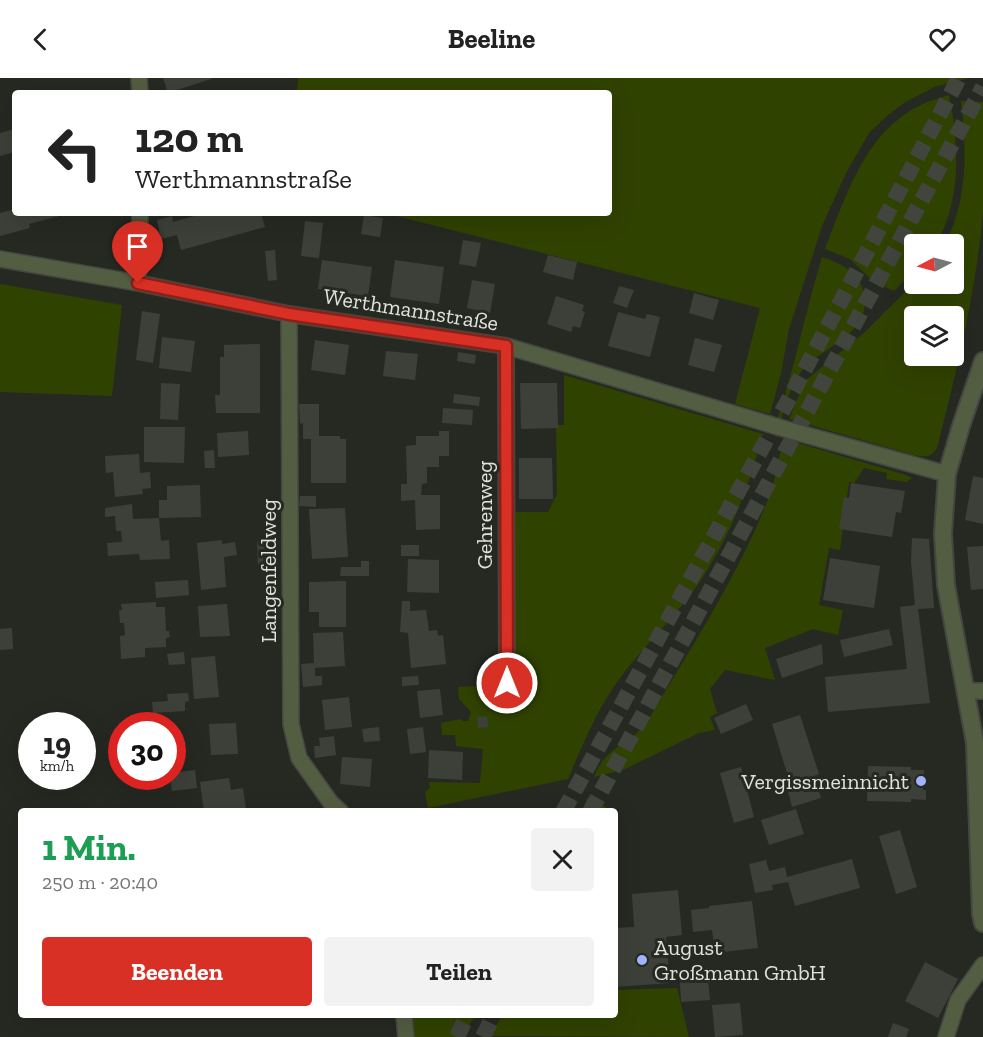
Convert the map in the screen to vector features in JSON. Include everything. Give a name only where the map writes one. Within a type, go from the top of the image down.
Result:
[{"type":"street","points":[[138,283],[140,216]]},
{"type":"street","name":"Werthmannstraße","points":[[0,259],[138,283],[289,314],[506,346],[792,431],[947,474]]},
{"type":"street","name":"Langenfeldweg","points":[[289,314],[291,724],[298,758],[337,808]]},
{"type":"street","name":"Gehrenweg","points":[[506,346],[507,683]]},
{"type":"street","points":[[983,361],[947,474],[943,534],[946,585],[975,691],[983,923]]},
{"type":"street","points":[[946,1037],[958,1000],[983,965]]},
{"type":"street","points":[[404,1018],[406,1037]]},
{"type":"green space","points":[[298,78],[969,78],[934,87],[904,103],[869,133],[846,173],[822,226],[789,329],[770,414],[735,404],[760,308],[397,216],[612,216],[612,90],[297,90]]},
{"type":"green space","points":[[949,95],[956,152],[954,190],[940,234],[904,234],[904,281],[894,291],[874,282],[850,259],[825,249],[850,186],[872,147],[886,130],[903,116],[926,103]]},
{"type":"green space","points":[[961,101],[983,102],[983,212],[971,301],[964,333],[964,306],[904,306],[904,366],[957,366],[937,448],[927,456],[914,455],[789,419],[805,381],[865,332],[904,293],[964,294],[964,234],[950,234],[962,192],[964,138]]},
{"type":"green space","points":[[822,257],[841,265],[861,283],[865,305],[862,318],[845,337],[801,372],[781,419],[778,418]]},
{"type":"green space","points":[[0,284],[122,305],[112,396],[0,392]]},
{"type":"green space","points":[[564,375],[763,434],[757,454],[736,514],[708,569],[687,599],[629,666],[604,702],[568,779],[428,808],[425,792],[430,788],[429,782],[480,783],[483,749],[456,746],[455,735],[442,735],[441,723],[460,719],[468,721],[471,712],[459,699],[458,687],[501,685],[502,694],[510,696],[510,512],[548,512],[557,494],[556,425],[564,425]]},
{"type":"green space","points":[[784,439],[912,478],[907,482],[886,479],[887,473],[864,468],[854,483],[849,482],[840,550],[829,548],[819,605],[843,610],[838,635],[813,629],[765,648],[775,680],[725,670],[710,689],[717,713],[710,717],[715,730],[699,733],[623,770],[594,777],[604,759],[646,724],[712,613],[757,527],[769,497]]},
{"type":"green space","points":[[587,798],[601,803],[607,808],[584,808]]},
{"type":"green space","points":[[677,988],[689,1037],[490,1036],[501,1018],[618,1018],[618,990]]},
{"type":"green space","points":[[411,1018],[474,1018],[462,1037],[412,1037]]},
{"type":"building","points":[[163,78],[214,78],[177,90],[167,90]]},
{"type":"building","points":[[12,130],[12,153],[0,156],[0,133]]},
{"type":"building","points":[[12,210],[12,216],[59,216],[29,224],[30,228],[0,236],[0,213]]},
{"type":"building","points":[[172,216],[173,222],[194,216],[262,216],[265,227],[181,250],[177,235],[161,239],[157,220]]},
{"type":"building","points":[[364,216],[383,218],[380,237],[361,234]]},
{"type":"building","points":[[305,221],[323,223],[319,258],[301,256]]},
{"type":"building","points":[[463,240],[481,243],[476,267],[459,264]]},
{"type":"building","points":[[275,250],[277,280],[268,281],[265,251]]},
{"type":"building","points":[[548,255],[577,262],[573,280],[543,272]]},
{"type":"building","points":[[322,260],[372,267],[368,296],[318,289]]},
{"type":"building","points":[[395,260],[444,267],[439,304],[390,297]]},
{"type":"building","points":[[472,280],[495,284],[490,313],[467,308]]},
{"type":"building","points":[[619,286],[634,290],[627,308],[613,303]]},
{"type":"building","points":[[694,293],[719,300],[713,320],[689,313]]},
{"type":"building","points":[[556,296],[584,305],[582,311],[585,312],[580,328],[573,326],[571,332],[547,324]]},
{"type":"building","points":[[142,311],[160,314],[153,363],[136,360]]},
{"type":"building","points":[[618,312],[645,319],[647,314],[660,317],[650,357],[608,346]]},
{"type":"building","points":[[162,337],[195,341],[191,372],[159,368]]},
{"type":"building","points":[[695,338],[722,345],[714,372],[688,365]]},
{"type":"building","points":[[315,340],[349,345],[345,375],[311,370]]},
{"type":"building","points":[[260,344],[260,413],[216,413],[215,395],[220,395],[220,357],[224,357],[224,345]]},
{"type":"building","points":[[386,351],[418,354],[415,380],[383,376]]},
{"type":"building","points":[[458,352],[476,355],[475,364],[457,361]]},
{"type":"building","points":[[161,383],[180,384],[178,420],[160,419]]},
{"type":"building","points":[[520,383],[557,383],[558,428],[521,429]]},
{"type":"building","points":[[454,394],[480,397],[479,406],[453,403]]},
{"type":"building","points":[[299,404],[319,404],[319,436],[340,436],[340,439],[346,439],[346,483],[311,483],[311,439],[303,439],[303,423],[300,424]]},
{"type":"building","points":[[443,408],[473,410],[472,425],[442,423]]},
{"type":"building","points":[[144,427],[185,427],[184,463],[144,462]]},
{"type":"building","points":[[248,431],[249,455],[218,457],[217,433]]},
{"type":"building","points":[[439,431],[449,431],[449,456],[439,456],[439,467],[427,467],[427,483],[422,484],[421,495],[440,495],[440,529],[416,530],[415,500],[401,501],[401,484],[407,484],[406,446],[416,445],[416,436],[439,436]]},
{"type":"building","points":[[214,450],[215,468],[205,468],[204,451]]},
{"type":"building","points":[[139,454],[140,473],[150,472],[151,488],[142,489],[143,494],[115,497],[113,472],[106,473],[105,456]]},
{"type":"building","points":[[519,458],[552,458],[553,499],[519,499]]},
{"type":"building","points":[[973,476],[983,478],[983,524],[965,520]]},
{"type":"building","points":[[851,483],[905,491],[901,513],[896,512],[892,537],[839,529],[844,497],[849,498]]},
{"type":"building","points":[[200,485],[201,517],[159,518],[159,500],[167,500],[167,486]]},
{"type":"building","points":[[300,496],[316,496],[316,507],[299,506]]},
{"type":"building","points":[[132,504],[133,519],[159,518],[161,541],[169,540],[170,559],[140,560],[139,554],[108,556],[107,543],[122,542],[121,531],[116,531],[115,516],[105,517],[105,508]]},
{"type":"building","points":[[345,508],[348,557],[312,559],[309,509]]},
{"type":"building","points":[[912,538],[929,539],[934,608],[918,609],[930,703],[828,712],[825,677],[907,669],[900,607],[915,605],[911,562]]},
{"type":"building","points":[[222,540],[222,544],[235,542],[237,555],[224,557],[226,587],[201,590],[197,543]]},
{"type":"building","points":[[275,541],[277,564],[258,565],[257,542]]},
{"type":"building","points":[[401,545],[419,545],[419,556],[401,556]]},
{"type":"building","points":[[983,546],[983,589],[971,590],[967,547]]},
{"type":"building","points":[[830,558],[880,566],[874,608],[823,600]]},
{"type":"building","points":[[408,559],[439,560],[439,593],[407,592]]},
{"type":"building","points":[[361,561],[369,561],[369,576],[340,576],[341,567],[361,567]]},
{"type":"building","points":[[188,580],[189,595],[156,598],[155,582]]},
{"type":"building","points":[[346,581],[346,627],[319,627],[319,612],[309,612],[309,582]]},
{"type":"building","points":[[402,601],[410,601],[410,611],[426,610],[429,631],[437,630],[438,636],[443,635],[446,664],[411,668],[408,633],[400,632]]},
{"type":"building","points":[[156,602],[156,607],[165,607],[166,631],[169,631],[170,637],[166,638],[166,647],[145,648],[145,657],[121,659],[120,636],[125,635],[124,623],[120,623],[121,604]]},
{"type":"building","points":[[227,604],[230,636],[200,637],[198,606]]},
{"type":"building","points":[[12,628],[13,649],[0,650],[0,629]]},
{"type":"building","points":[[889,629],[893,645],[844,657],[840,640]]},
{"type":"building","points":[[343,632],[345,666],[315,668],[315,676],[322,676],[322,685],[303,687],[301,664],[314,663],[313,633]]},
{"type":"building","points":[[822,644],[823,664],[782,678],[776,659]]},
{"type":"building","points":[[184,652],[185,664],[169,665],[167,654]]},
{"type":"building","points":[[215,656],[219,697],[194,699],[191,658]]},
{"type":"building","points":[[418,676],[419,685],[402,686],[402,677]]},
{"type":"building","points":[[440,689],[443,715],[420,718],[417,691]]},
{"type":"building","points":[[188,693],[189,701],[185,702],[185,711],[153,712],[152,702],[168,701],[167,694]]},
{"type":"building","points":[[349,697],[352,727],[325,730],[322,700]]},
{"type":"building","points":[[746,704],[753,720],[721,734],[714,718]]},
{"type":"building","points":[[800,715],[819,774],[814,776],[821,798],[792,807],[786,784],[790,783],[772,724]]},
{"type":"building","points":[[487,716],[488,727],[478,728],[477,717]]},
{"type":"building","points":[[236,723],[238,754],[211,755],[209,724]]},
{"type":"building","points":[[379,727],[380,741],[364,742],[362,729]]},
{"type":"building","points":[[423,727],[426,752],[410,754],[407,729]]},
{"type":"building","points":[[334,736],[336,755],[315,758],[314,746],[320,746],[319,738]]},
{"type":"building","points":[[429,750],[463,752],[462,780],[428,778]]},
{"type":"building","points":[[342,757],[372,759],[370,787],[340,784]]},
{"type":"building","points":[[868,766],[911,767],[911,770],[924,770],[923,790],[926,790],[926,800],[867,801]]},
{"type":"building","points":[[741,767],[754,817],[734,823],[720,773]]},
{"type":"building","points":[[195,770],[197,788],[186,789],[186,771]]},
{"type":"building","points":[[229,778],[231,790],[243,788],[246,808],[203,808],[200,782]]},
{"type":"building","points":[[796,809],[804,834],[769,845],[761,820]]},
{"type":"building","points":[[900,830],[917,887],[896,894],[879,836]]},
{"type":"building","points":[[852,859],[860,888],[795,906],[788,882],[772,885],[773,890],[755,893],[749,864],[766,860],[769,871],[785,867],[787,877]]},
{"type":"building","name":"August Großmann GmbH","points":[[678,890],[682,935],[666,937],[670,983],[618,987],[618,928],[634,927],[632,894]]},
{"type":"building","points":[[752,901],[758,948],[715,953],[712,930],[693,932],[691,910]]},
{"type":"building","points":[[925,962],[958,979],[938,1018],[905,1001]]},
{"type":"building","points":[[708,980],[710,1000],[681,1002],[680,982]]},
{"type":"building","points":[[740,1003],[743,1035],[715,1037],[712,1005]]},
{"type":"building","points":[[893,1023],[909,1029],[906,1037],[888,1037]]},
{"type":"tunnel","points":[[565,808],[796,386],[959,78]]},
{"type":"tunnel","points":[[592,808],[983,87]]},
{"type":"tunnel","points":[[457,1037],[466,1018]]},
{"type":"tunnel","points":[[483,1037],[492,1018]]},
{"type":"place","name":"Vergissmeinnicht","points":[[921,781]]},
{"type":"place","name":"August Großmann GmbH","points":[[642,960]]},
{"type":"route","points":[[138,283],[289,314],[506,346],[507,683]]}]
